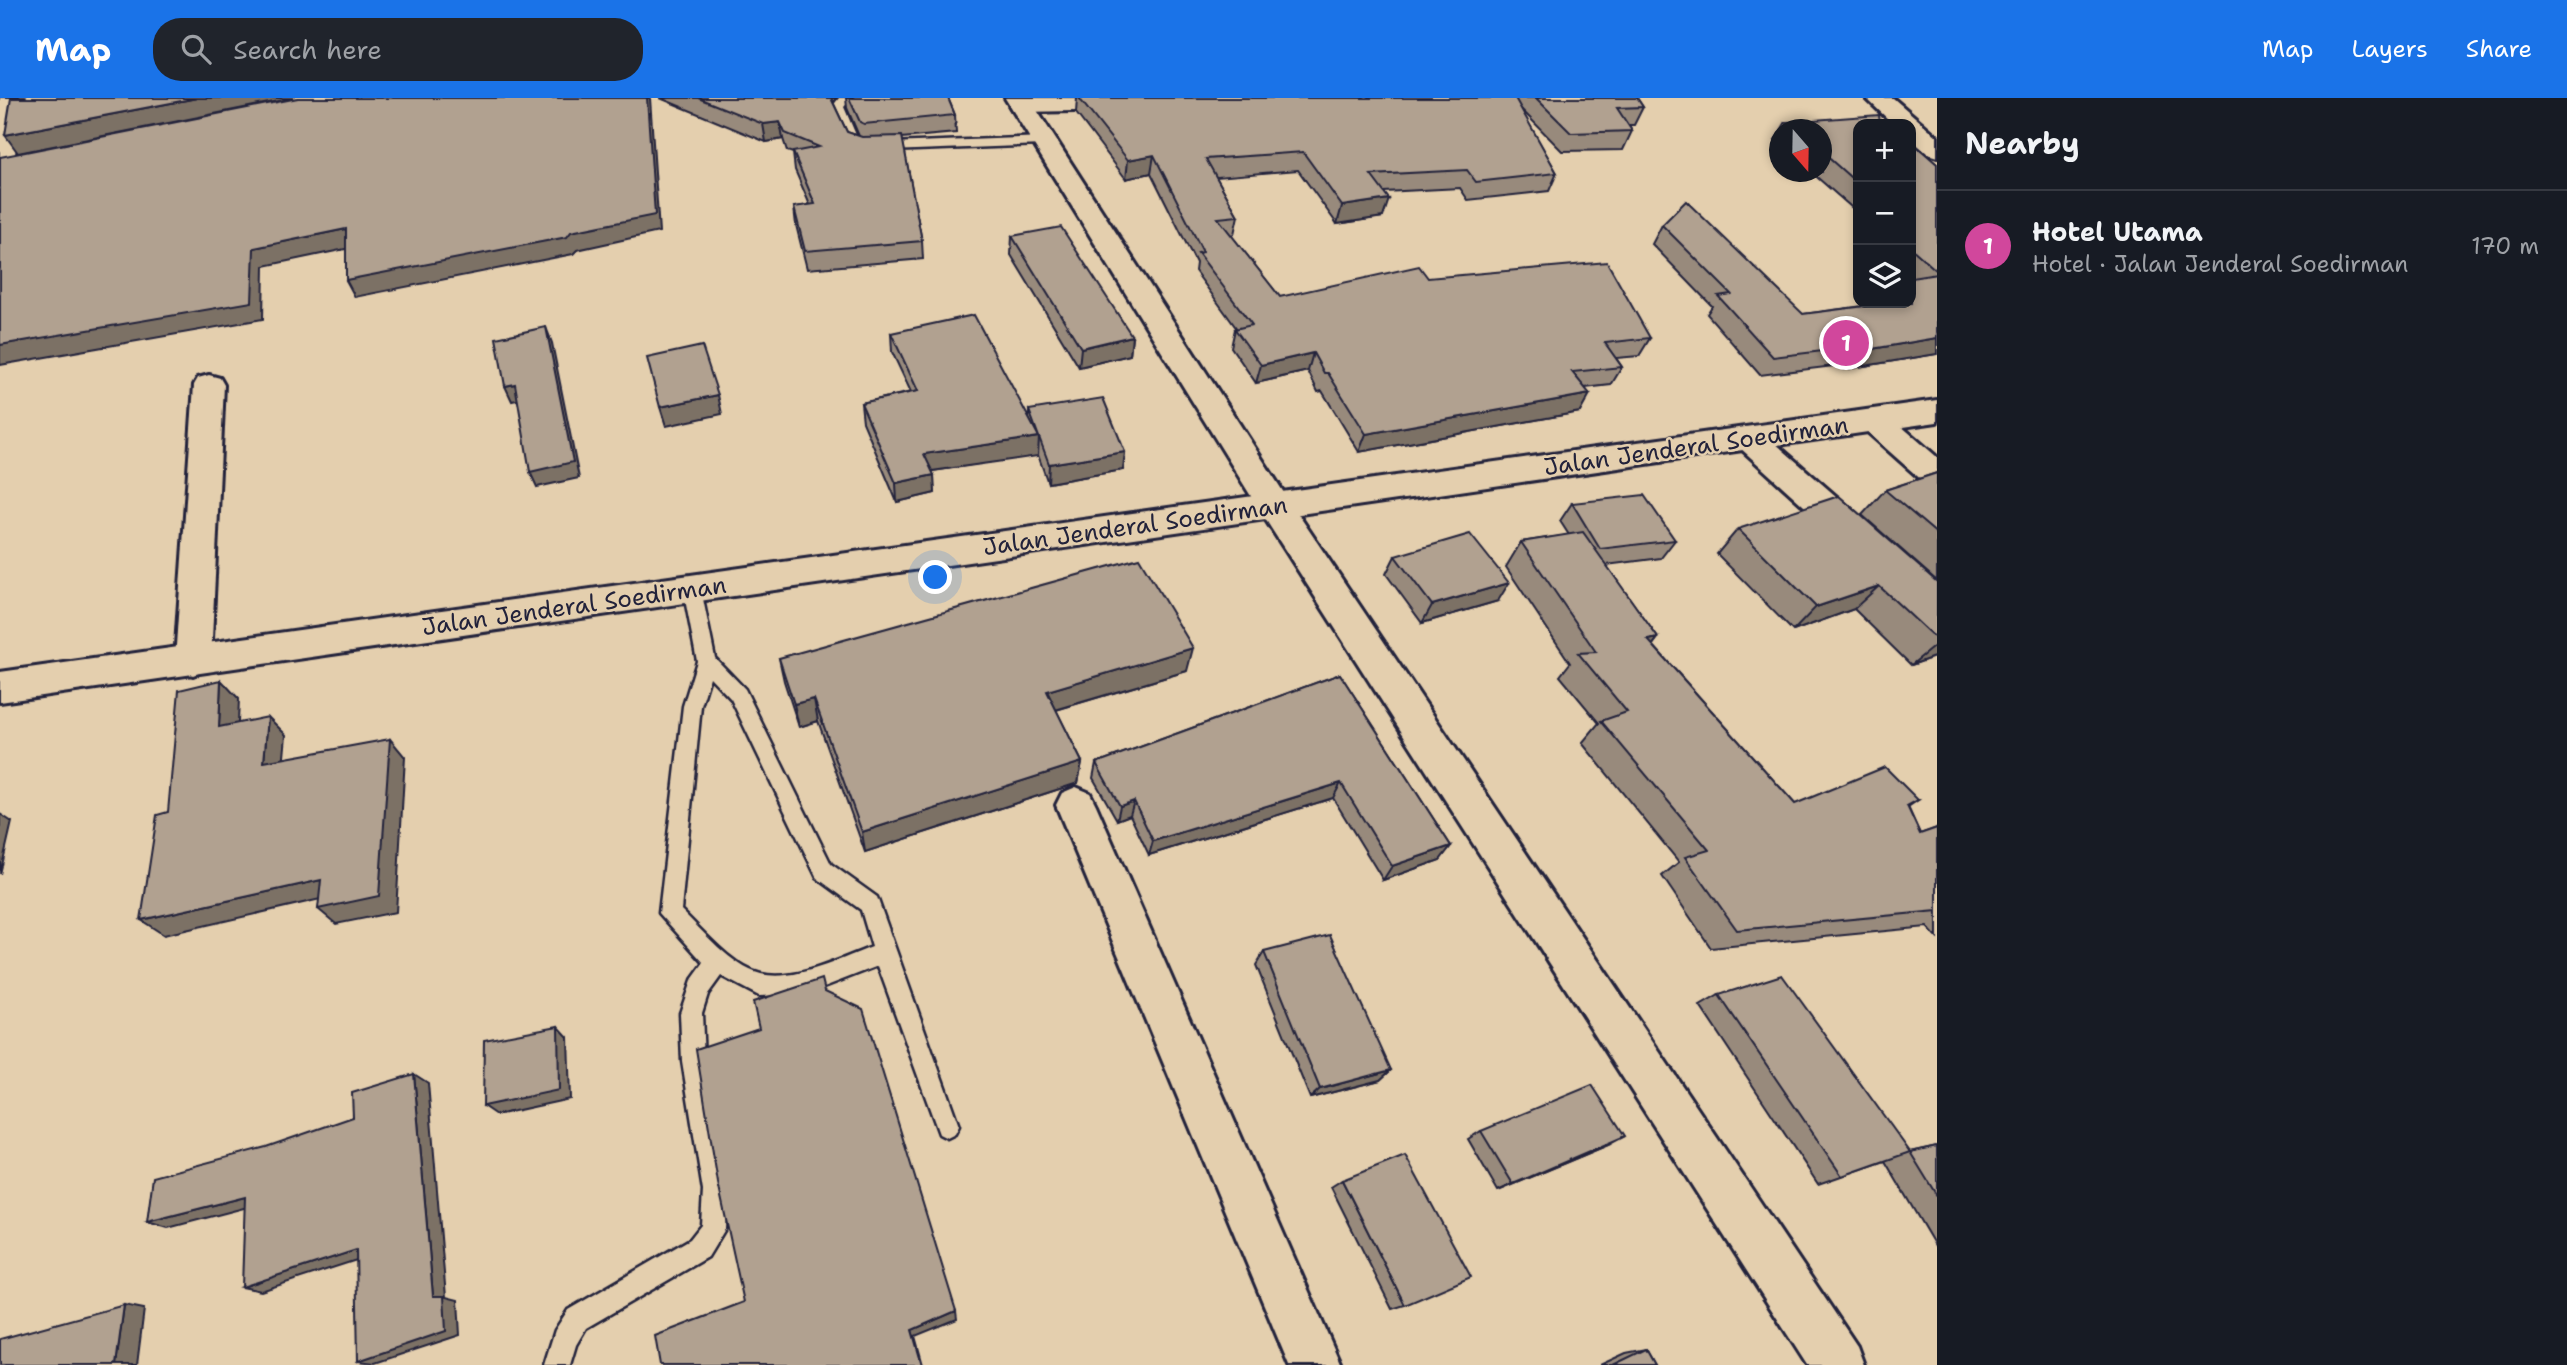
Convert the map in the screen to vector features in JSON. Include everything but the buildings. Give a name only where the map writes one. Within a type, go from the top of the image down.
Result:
[{"type":"street","points":[[12,98],[0,166],[27,162]]},
{"type":"street","points":[[1878,98],[1903,119]]},
{"type":"street","points":[[1019,102],[1274,505],[1838,1365]]},
{"type":"street","points":[[1019,102],[1155,103]]},
{"type":"street","points":[[1916,130],[1937,149]]},
{"type":"street","points":[[193,660],[209,385]]},
{"type":"street","name":"Jalan Jenderal Soedirman","points":[[0,687],[1937,411]]},
{"type":"street","points":[[1874,420],[1937,475]]},
{"type":"street","points":[[1749,438],[1937,605]]},
{"type":"street","points":[[1076,805],[1315,1365]]},
{"type":"lane","points":[[846,98],[838,107],[854,144],[863,148],[1044,141]]},
{"type":"lane","points":[[692,589],[706,661],[692,706],[670,913],[718,962],[760,985],[806,983],[884,953]]},
{"type":"lane","points":[[706,661],[738,694],[824,871],[870,904],[884,953],[947,1126]]},
{"type":"lane","points":[[557,1365],[564,1339],[577,1319],[699,1248],[713,1229],[715,1191],[693,1060],[691,1013],[699,989],[718,962]]},
{"type":"place","name":"Hotel Utama","points":[[1846,343]]}]
